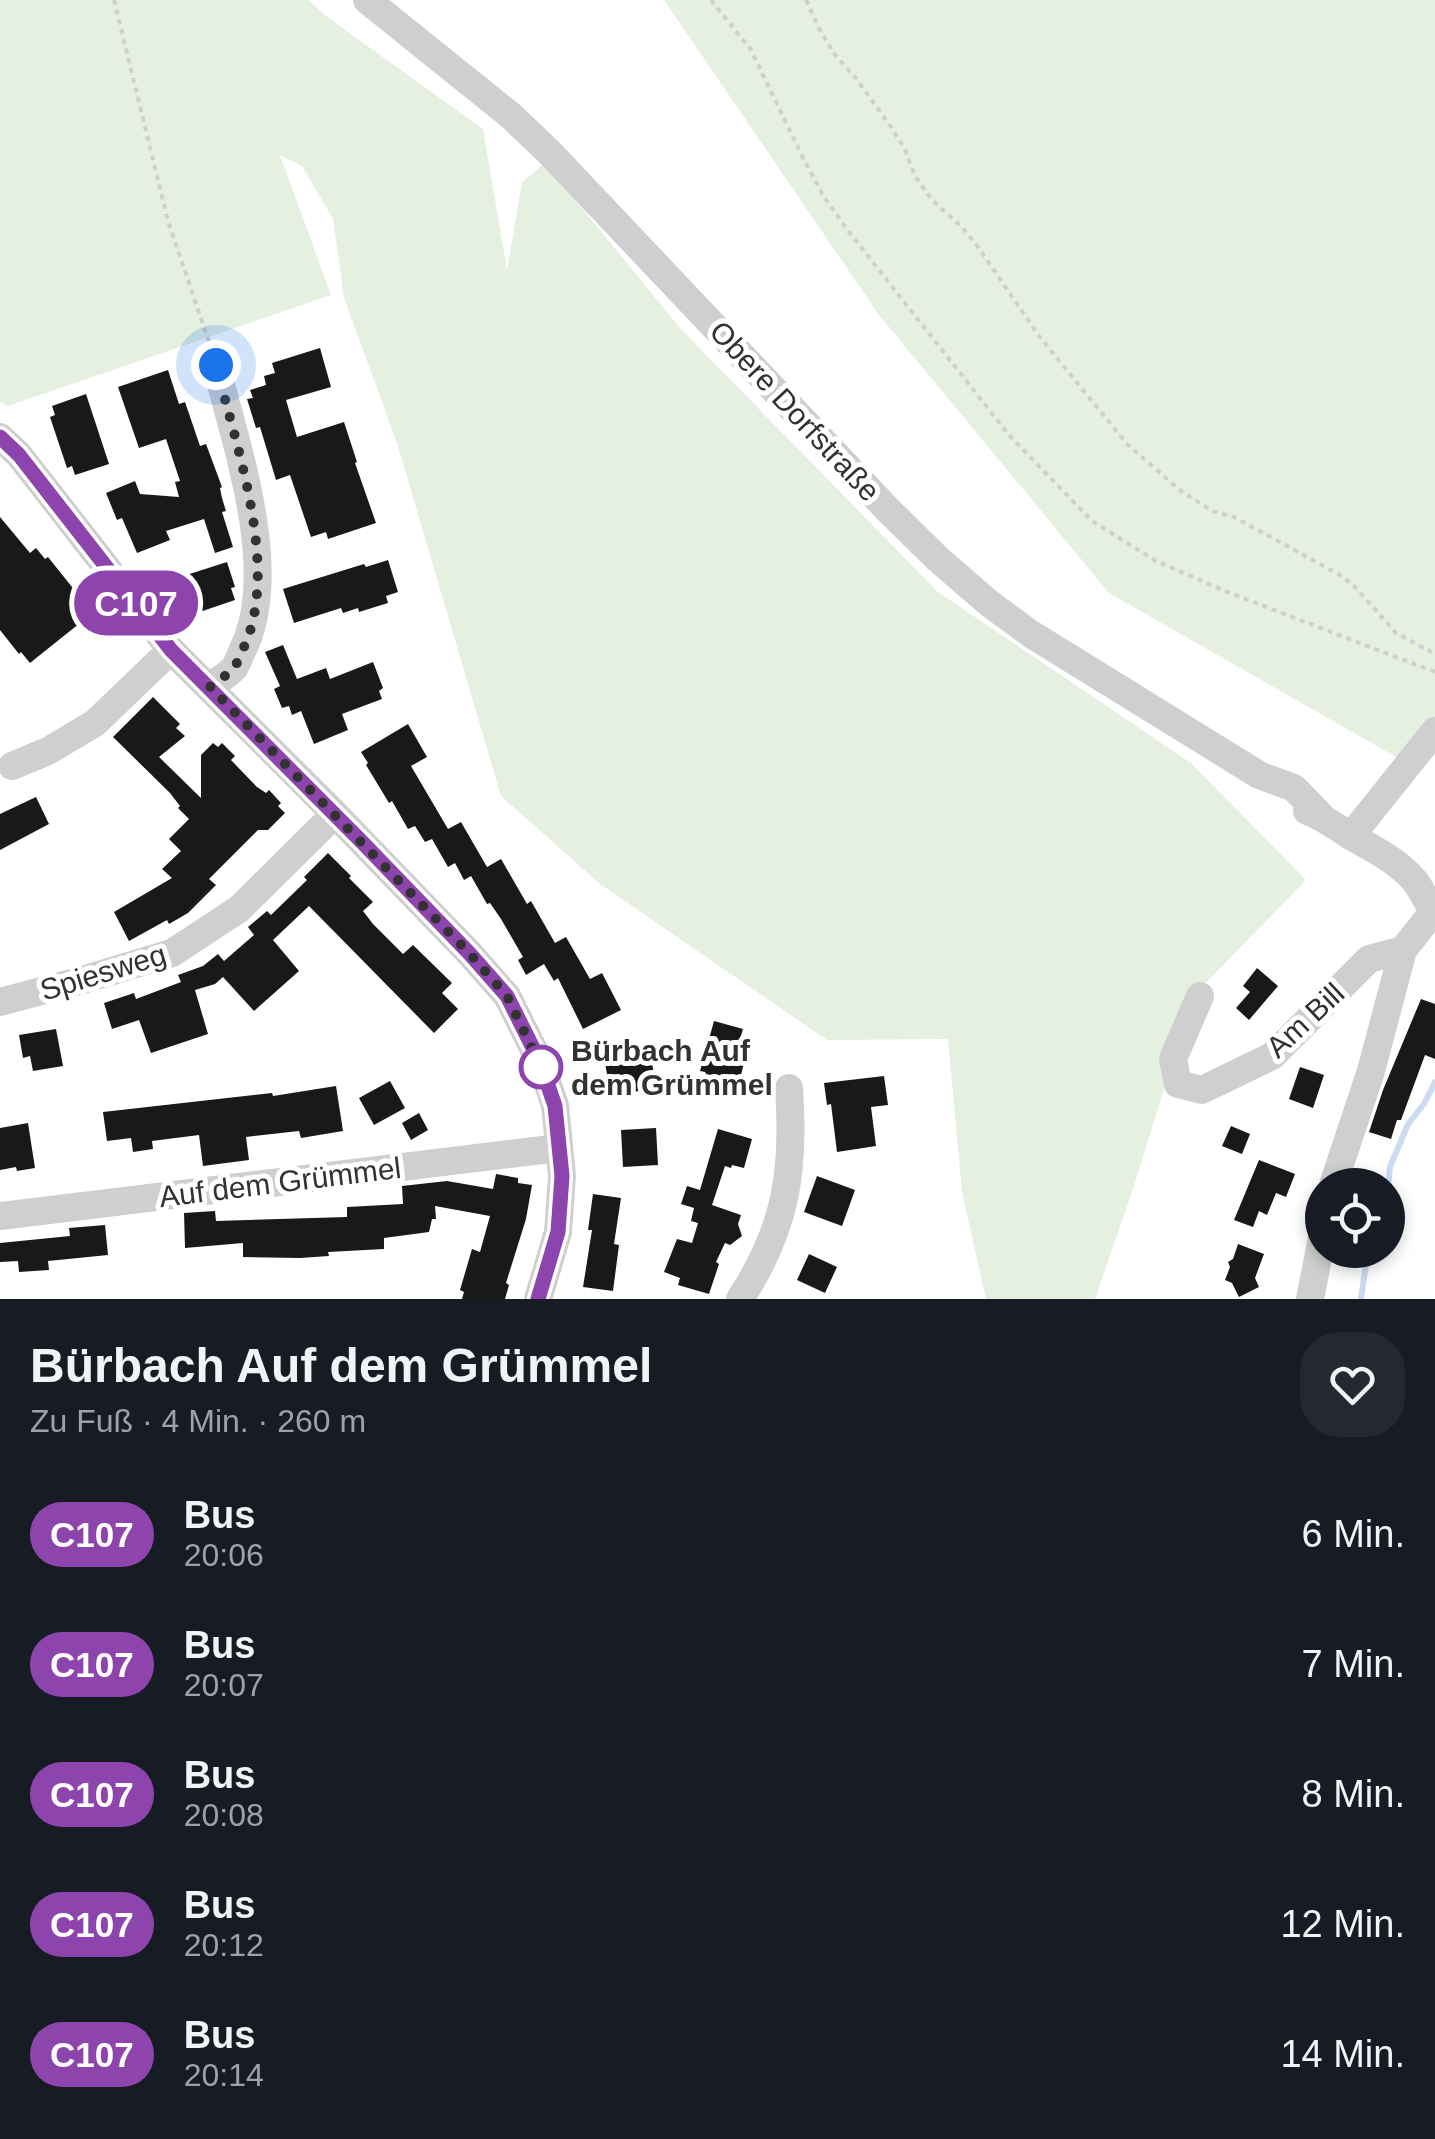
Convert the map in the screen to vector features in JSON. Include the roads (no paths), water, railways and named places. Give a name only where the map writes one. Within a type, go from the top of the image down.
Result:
[{"type":"street","name":"Obere Dorfstraße","points":[[367,0],[510,115],[550,153],[888,510],[990,604],[1259,775],[1286,802],[1322,817],[1351,836],[1380,874],[1409,899],[1434,913],[1403,950],[1371,1071],[1339,1168]]},
{"type":"street","points":[[210,687],[234,668],[252,629],[258,598],[252,512],[216,365]]},
{"type":"street","points":[[0,438],[19,455],[171,650],[335,814],[507,996],[540,1062],[555,1106],[562,1176],[558,1232],[538,1299]]},
{"type":"street","points":[[12,766],[95,723],[171,650]]},
{"type":"street","points":[[1351,836],[1435,730]]},
{"type":"street","name":"Spiesweg","points":[[0,1002],[172,953],[239,909],[335,814]]},
{"type":"street","name":"Am Bill","points":[[1200,996],[1173,1059],[1178,1084],[1202,1090],[1272,1056],[1368,959],[1403,950]]},
{"type":"street","points":[[740,1299],[768,1248],[788,1188],[790,1088]]},
{"type":"street","name":"Auf dem Grümmel","points":[[0,1216],[559,1148]]},
{"type":"street","points":[[1310,1299],[1316,1268]]},
{"type":"waterway","points":[[1390,1168],[1408,1124],[1435,1082]]},
{"type":"waterway","points":[[1361,1299],[1365,1268]]},
{"type":"place","name":"Bürbach Auf dem Grümmel","points":[[541,1067]]}]
